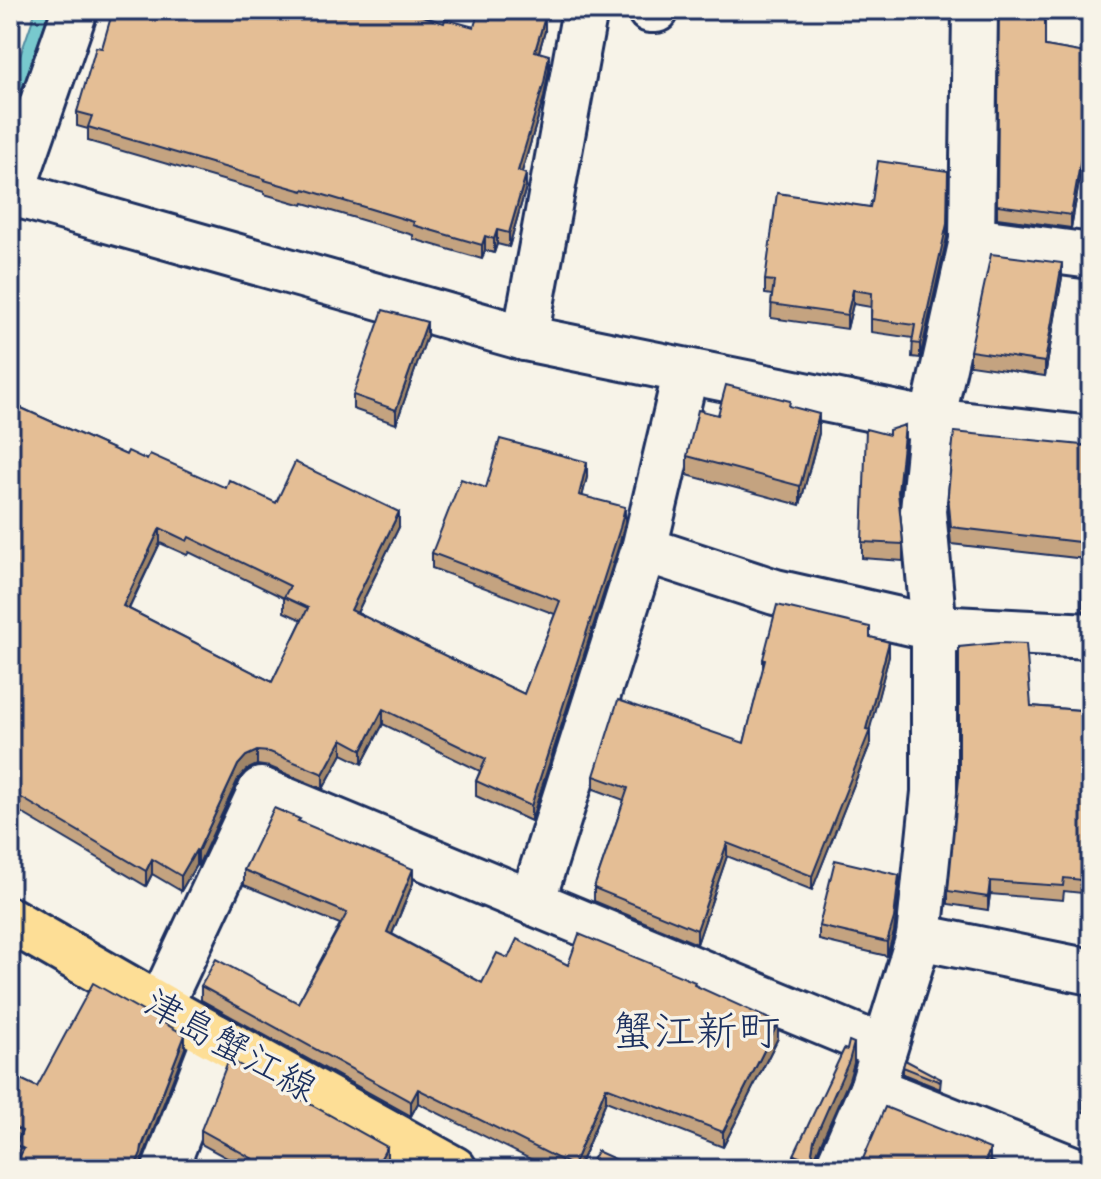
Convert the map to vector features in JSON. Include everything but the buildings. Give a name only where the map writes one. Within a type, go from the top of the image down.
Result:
[{"type":"main road","name":"津島蟹江線","points":[[10,920],[454,1169]]},
{"type":"street","points":[[75,10],[11,195],[525,338],[932,421],[1091,439]]},
{"type":"street","points":[[525,338],[585,10]]},
{"type":"street","points":[[837,1169],[878,1068],[919,937],[934,792],[934,628],[923,511],[932,421],[972,240],[975,10]]},
{"type":"street","points":[[972,240],[1091,256]]},
{"type":"street","points":[[532,902],[644,549],[686,371]]},
{"type":"street","points":[[644,549],[775,592],[934,628],[1091,636]]},
{"type":"street","points":[[160,1006],[261,790],[532,902],[878,1068],[1073,1169]]},
{"type":"street","points":[[919,937],[1091,972]]},
{"type":"street","points":[[165,1169],[216,1037]]},
{"type":"water","points":[[36,10],[50,10],[10,123],[10,85]]},
{"type":"district","name":"蟹江新町","points":[[696,1030]]}]
